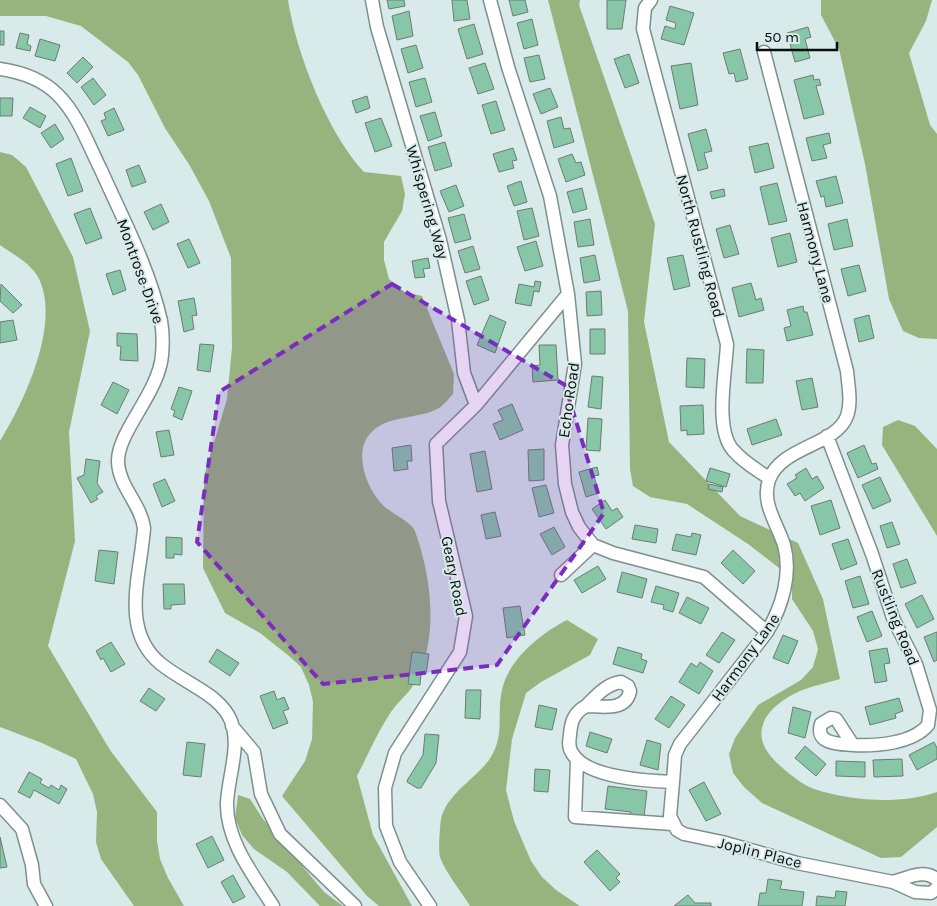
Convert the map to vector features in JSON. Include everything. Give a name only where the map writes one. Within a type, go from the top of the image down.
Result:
[{"type":"street","name":"Whispering Way","points":[[372,0],[377,27],[440,240],[458,320],[464,373],[476,405]]},
{"type":"street","name":"Echo Road","points":[[490,0],[508,67],[550,196],[568,294],[575,364],[562,445],[565,484],[572,512],[579,528],[593,545]]},
{"type":"street","name":"North Rustling Road","points":[[651,0],[645,8],[643,29],[727,344],[723,394],[726,440],[741,458],[769,478]]},
{"type":"street","name":"Harmony Lane","points":[[673,782],[675,755],[680,744],[778,614],[783,595],[786,569],[784,547],[768,506],[766,492],[769,478],[786,458],[827,436],[846,418],[849,407],[847,371],[764,52]]},
{"type":"street","name":"Montrose Drive","points":[[0,69],[22,74],[41,82],[58,95],[72,113],[122,216],[149,282],[161,322],[162,357],[158,376],[121,445],[118,461],[121,477],[143,520],[144,528],[136,623],[143,643],[161,664],[220,704],[232,726],[234,751],[227,804],[230,822],[244,858],[273,906]]},
{"type":"street","name":"Geary Road","points":[[430,906],[400,862],[386,826],[385,788],[395,753],[460,652],[466,616],[439,501],[436,444],[476,405],[568,294]]},
{"type":"street","name":"Rustling Road","points":[[827,436],[872,554],[893,618],[909,646],[916,664],[930,710],[928,725],[917,734],[869,746],[853,745]]},
{"type":"street","points":[[561,575],[593,545],[613,553],[704,577],[766,632]]},
{"type":"street","points":[[577,760],[575,817],[672,824],[670,816],[673,782],[621,777],[587,766],[577,760],[569,747],[570,731],[574,715],[586,706]]},
{"type":"street","points":[[232,726],[254,752],[261,794],[280,834],[355,906]]},
{"type":"street","points":[[0,805],[22,829],[32,864],[34,884],[46,906]]},
{"type":"street","name":"Joplin Place","points":[[672,824],[684,834],[722,842],[798,863],[893,882],[923,893],[930,893],[937,888]]},
{"type":"street","name":"Joplin Place","points":[[893,882],[922,874],[932,876],[937,880]]},
{"type":"highlighted area","points":[[392,284],[565,385],[604,513],[497,665],[323,684],[197,542],[219,392]]},
{"type":"green space","points":[[0,0],[288,0],[298,44],[306,68],[326,115],[338,137],[364,172],[401,176],[405,194],[402,211],[384,242],[384,260],[389,279],[404,292],[422,296],[454,374],[453,394],[441,407],[431,412],[393,420],[376,428],[364,443],[363,463],[368,483],[373,492],[385,507],[406,521],[415,531],[425,567],[430,605],[430,624],[424,662],[417,679],[386,719],[357,776],[373,835],[412,906],[379,906],[367,896],[282,796],[305,761],[312,739],[313,702],[309,685],[301,667],[289,656],[260,633],[225,613],[203,568],[204,476],[227,399],[232,348],[231,258],[209,201],[190,166],[165,128],[138,75],[128,62],[81,26],[46,16],[0,16]]},
{"type":"green space","points":[[548,0],[580,0],[579,5],[655,224],[644,322],[669,442],[740,516],[798,543],[823,599],[840,679],[800,691],[778,704],[764,721],[762,741],[767,752],[777,763],[789,774],[814,789],[859,799],[875,800],[907,799],[937,792],[937,827],[901,857],[881,858],[762,803],[744,787],[733,773],[729,754],[735,738],[758,705],[801,680],[813,667],[818,649],[813,631],[792,599],[792,578],[748,544],[687,504],[650,497],[633,486],[630,469],[628,311]]},
{"type":"green space","points":[[821,0],[932,0],[926,21],[909,53],[930,125],[937,134],[937,339],[919,338],[903,331],[889,299],[865,164],[839,49],[821,15]]},
{"type":"green space","points":[[0,152],[12,155],[26,167],[73,257],[90,331],[69,432],[75,541],[48,646],[110,750],[157,812],[157,841],[160,859],[168,878],[184,906],[134,906],[101,859],[96,842],[97,812],[93,794],[76,759],[42,743],[0,727],[0,441],[10,425],[29,384],[43,338],[46,316],[44,295],[35,272],[16,255],[0,245]]},
{"type":"green space","points":[[898,420],[915,426],[937,449],[937,536],[882,445],[883,427]]},
{"type":"green space","points":[[567,620],[598,639],[590,655],[541,682],[526,693],[512,739],[506,790],[514,821],[531,861],[542,877],[556,890],[580,906],[470,906],[449,875],[440,857],[440,827],[444,810],[455,795],[489,760],[494,751],[499,734],[500,699],[505,679],[511,668],[518,658],[537,640]]},
{"type":"green space","points":[[238,795],[250,799],[263,819],[324,892],[343,906],[320,906],[287,872],[254,849],[242,835],[235,818]]},
{"type":"building","points":[[387,0],[404,0],[405,6],[389,9]]},
{"type":"building","points":[[452,0],[467,0],[470,19],[454,21]]},
{"type":"building","points":[[509,0],[525,0],[528,12],[513,16]]},
{"type":"building","points":[[607,0],[626,0],[622,29],[607,29]]},
{"type":"building","points":[[670,6],[694,13],[684,45],[661,39],[665,26],[675,29],[676,23],[666,20]]},
{"type":"building","points":[[409,11],[413,36],[397,40],[392,16]]},
{"type":"building","points":[[532,19],[538,45],[524,49],[517,23]]},
{"type":"building","points":[[474,24],[483,54],[467,59],[458,29]]},
{"type":"building","points":[[808,27],[811,37],[805,39],[810,58],[795,62],[787,33]]},
{"type":"building","points":[[0,31],[4,31],[4,45],[0,45]]},
{"type":"building","points":[[20,33],[29,35],[27,44],[31,46],[30,51],[16,48]]},
{"type":"building","points":[[40,39],[60,45],[55,61],[35,56]]},
{"type":"building","points":[[416,45],[423,68],[408,73],[401,49]]},
{"type":"building","points":[[740,49],[748,79],[736,82],[734,73],[729,74],[723,53]]},
{"type":"building","points":[[629,54],[639,83],[625,88],[614,59]]},
{"type":"building","points":[[539,55],[545,79],[530,82],[524,58]]},
{"type":"building","points":[[83,57],[93,67],[77,83],[67,73]]},
{"type":"building","points":[[485,63],[494,89],[478,94],[469,68]]},
{"type":"building","points":[[691,63],[698,105],[680,109],[671,66]]},
{"type":"building","points":[[813,75],[814,80],[819,79],[821,85],[816,86],[824,114],[804,119],[794,80]]},
{"type":"building","points":[[93,78],[106,95],[94,105],[81,87]]},
{"type":"building","points":[[425,78],[432,102],[416,107],[409,82]]},
{"type":"building","points":[[550,88],[558,107],[541,114],[533,94]]},
{"type":"building","points":[[367,96],[370,108],[356,113],[352,101]]},
{"type":"building","points":[[0,98],[13,98],[12,116],[0,116]]},
{"type":"building","points":[[496,101],[505,130],[491,134],[482,105]]},
{"type":"building","points":[[30,107],[46,116],[40,128],[23,118]]},
{"type":"building","points":[[114,108],[124,130],[108,136],[101,121],[106,119],[104,113]]},
{"type":"building","points":[[435,112],[442,136],[428,141],[420,116]]},
{"type":"building","points":[[561,117],[564,129],[570,128],[574,142],[554,148],[547,121]]},
{"type":"building","points":[[381,118],[392,146],[375,152],[365,123]]},
{"type":"building","points":[[55,124],[64,139],[51,148],[41,133]]},
{"type":"building","points":[[706,129],[712,151],[704,153],[708,168],[698,171],[688,134]]},
{"type":"building","points":[[829,133],[831,143],[823,145],[827,158],[812,161],[806,138]]},
{"type":"building","points":[[445,142],[452,166],[435,171],[428,147]]},
{"type":"building","points":[[768,143],[774,168],[755,173],[749,147]]},
{"type":"building","points":[[513,148],[517,160],[512,161],[514,168],[499,172],[493,154]]},
{"type":"building","points":[[572,154],[576,163],[581,162],[585,175],[566,182],[558,159]]},
{"type":"building","points":[[71,158],[83,191],[68,196],[56,164]]},
{"type":"building","points":[[139,165],[146,182],[132,187],[126,170]]},
{"type":"building","points":[[836,176],[843,203],[826,207],[824,196],[821,197],[816,181]]},
{"type":"building","points":[[521,181],[527,202],[514,206],[507,186]]},
{"type":"building","points":[[777,183],[787,221],[769,225],[760,187]]},
{"type":"building","points":[[456,185],[464,206],[449,212],[440,191]]},
{"type":"building","points":[[582,188],[587,209],[573,213],[567,192]]},
{"type":"building","points":[[724,189],[725,196],[712,199],[710,192]]},
{"type":"building","points":[[161,204],[169,222],[153,230],[144,212]]},
{"type":"building","points":[[90,208],[102,238],[86,244],[74,214]]},
{"type":"building","points":[[532,208],[539,236],[524,240],[517,211]]},
{"type":"building","points":[[464,214],[471,239],[455,243],[448,218]]},
{"type":"building","points":[[590,219],[594,245],[578,247],[574,222]]},
{"type":"building","points":[[847,219],[853,246],[834,250],[828,224]]},
{"type":"building","points":[[730,225],[739,254],[724,258],[716,229]]},
{"type":"building","points":[[790,233],[797,262],[778,267],[771,238]]},
{"type":"building","points":[[189,239],[200,263],[188,268],[177,244]]},
{"type":"building","points":[[536,241],[543,266],[525,271],[517,247]]},
{"type":"building","points":[[473,246],[480,269],[465,273],[458,251]]},
{"type":"building","points":[[595,255],[600,280],[584,283],[580,258]]},
{"type":"building","points":[[683,255],[690,286],[674,290],[667,258]]},
{"type":"building","points":[[428,258],[430,268],[423,269],[425,277],[415,278],[412,261]]},
{"type":"building","points":[[859,265],[866,291],[848,296],[841,269]]},
{"type":"building","points":[[120,270],[126,290],[113,295],[106,274]]},
{"type":"building","points":[[481,276],[489,300],[474,305],[466,281]]},
{"type":"building","points":[[535,281],[541,282],[539,292],[534,291],[531,306],[515,303],[519,284],[534,287]]},
{"type":"building","points":[[751,283],[756,300],[761,298],[764,310],[739,317],[732,288]]},
{"type":"building","points":[[1,284],[22,305],[13,313],[0,301]]},
{"type":"building","points":[[601,291],[602,315],[587,316],[586,292]]},
{"type":"building","points":[[194,298],[197,315],[192,316],[194,329],[184,332],[178,301]]},
{"type":"building","points":[[803,306],[804,312],[807,312],[813,335],[787,341],[784,328],[791,326],[787,310]]},
{"type":"building","points":[[490,315],[506,322],[495,353],[477,345]]},
{"type":"building","points":[[869,315],[874,338],[859,342],[854,319]]},
{"type":"building","points":[[13,320],[17,340],[0,343],[0,322]]},
{"type":"building","points":[[590,329],[605,329],[605,354],[590,354]]},
{"type":"building","points":[[117,333],[137,334],[138,361],[120,360],[121,346],[117,346]]},
{"type":"building","points":[[200,344],[214,345],[210,372],[197,370]]},
{"type":"building","points":[[539,345],[556,345],[558,380],[533,382],[532,366],[540,365]]},
{"type":"building","points":[[747,349],[764,350],[763,383],[746,383]]},
{"type":"building","points":[[687,358],[705,359],[704,388],[686,387]]},
{"type":"building","points":[[592,376],[603,377],[601,409],[588,407]]},
{"type":"building","points":[[812,378],[818,407],[802,410],[796,381]]},
{"type":"building","points":[[113,382],[129,390],[117,414],[101,405]]},
{"type":"building","points":[[179,387],[192,391],[182,420],[173,416],[175,411],[171,409]]},
{"type":"building","points":[[512,404],[523,430],[500,440],[493,424],[503,420],[498,410]]},
{"type":"building","points":[[703,405],[704,434],[687,435],[687,430],[681,431],[680,406]]},
{"type":"building","points":[[588,418],[602,419],[600,451],[586,450]]},
{"type":"building","points":[[776,419],[782,435],[752,445],[747,429]]},
{"type":"building","points":[[169,430],[174,455],[161,457],[156,432]]},
{"type":"building","points":[[411,445],[412,461],[407,461],[408,469],[394,471],[392,448]]},
{"type":"building","points":[[864,445],[872,464],[876,463],[878,469],[858,478],[847,453]]},
{"type":"building","points":[[544,449],[544,480],[529,481],[528,450]]},
{"type":"building","points":[[485,451],[492,489],[477,492],[470,454]]},
{"type":"building","points":[[86,459],[100,461],[97,483],[103,492],[96,496],[98,499],[91,503],[77,478],[84,475]]},
{"type":"building","points":[[597,467],[599,475],[594,476],[599,493],[586,497],[579,472]]},
{"type":"building","points":[[710,468],[730,474],[726,487],[706,481]]},
{"type":"building","points":[[806,468],[812,479],[817,476],[824,488],[805,501],[800,493],[795,496],[787,484],[797,478],[795,475]]},
{"type":"building","points":[[880,477],[891,501],[873,509],[862,485]]},
{"type":"building","points":[[165,479],[175,501],[162,507],[153,484]]},
{"type":"building","points":[[709,484],[723,487],[722,492],[708,489]]},
{"type":"building","points":[[546,485],[554,513],[539,517],[532,488]]},
{"type":"building","points":[[605,500],[612,511],[617,508],[623,517],[606,529],[592,509]]},
{"type":"building","points":[[831,500],[840,528],[820,535],[811,506]]},
{"type":"building","points":[[495,512],[501,536],[486,539],[481,515]]},
{"type":"building","points":[[892,522],[900,544],[887,548],[880,526]]},
{"type":"building","points":[[635,525],[658,529],[656,543],[632,539]]},
{"type":"building","points":[[554,527],[565,547],[552,555],[540,534]]},
{"type":"building","points":[[692,533],[701,535],[696,555],[672,550],[676,534],[691,537]]},
{"type":"building","points":[[166,537],[182,538],[182,555],[174,554],[174,558],[166,558]]},
{"type":"building","points":[[848,539],[857,564],[841,570],[832,544]]},
{"type":"building","points":[[99,550],[118,552],[114,584],[95,581]]},
{"type":"building","points":[[733,550],[755,571],[743,584],[721,563]]},
{"type":"building","points":[[907,559],[916,583],[901,588],[893,564]]},
{"type":"building","points":[[598,566],[606,579],[582,593],[574,580]]},
{"type":"building","points":[[622,572],[647,579],[642,598],[617,592]]},
{"type":"building","points":[[860,576],[869,604],[853,608],[845,581]]},
{"type":"building","points":[[163,584],[184,584],[185,604],[171,605],[171,609],[164,609]]},
{"type":"building","points":[[656,586],[679,593],[673,612],[663,609],[664,605],[651,602]]},
{"type":"building","points":[[922,595],[934,619],[917,628],[905,604]]},
{"type":"building","points":[[687,597],[709,608],[701,624],[679,613]]},
{"type":"building","points":[[520,606],[525,635],[507,638],[503,608]]},
{"type":"building","points":[[872,611],[882,636],[867,642],[857,617]]},
{"type":"building","points":[[722,632],[735,640],[719,663],[706,655]]},
{"type":"building","points":[[937,632],[937,660],[934,662],[924,637]]},
{"type":"building","points":[[783,635],[798,641],[788,664],[773,658]]},
{"type":"building","points":[[111,642],[125,664],[111,672],[103,658],[101,660],[96,651]]},
{"type":"building","points":[[618,647],[642,654],[641,659],[647,661],[643,673],[613,664]]},
{"type":"building","points":[[887,648],[890,663],[884,664],[887,681],[875,683],[869,651]]},
{"type":"building","points":[[217,649],[239,663],[230,676],[209,662]]},
{"type":"building","points":[[412,652],[429,654],[426,674],[421,673],[420,685],[408,684]]},
{"type":"building","points":[[700,662],[713,671],[699,694],[679,682],[691,663],[697,667]]},
{"type":"building","points":[[149,688],[165,699],[156,711],[140,701]]},
{"type":"building","points":[[466,690],[481,690],[480,719],[465,718]]},
{"type":"building","points":[[274,691],[277,700],[284,697],[289,709],[283,711],[288,723],[273,729],[260,696]]},
{"type":"building","points":[[671,696],[685,705],[669,728],[655,719]]},
{"type":"building","points":[[899,698],[903,711],[895,714],[896,718],[870,725],[865,707]]},
{"type":"building","points":[[539,705],[557,709],[552,730],[535,727]]},
{"type":"building","points":[[793,707],[811,712],[805,738],[788,733]]},
{"type":"building","points":[[590,732],[612,739],[607,753],[586,746]]},
{"type":"building","points":[[425,734],[439,735],[436,763],[421,788],[417,788],[407,782],[423,755]]},
{"type":"building","points":[[647,740],[661,744],[658,770],[640,765]]},
{"type":"building","points":[[187,742],[205,744],[201,777],[183,775]]},
{"type":"building","points":[[934,742],[937,748],[937,759],[917,770],[909,755]]},
{"type":"building","points":[[805,746],[826,764],[816,776],[795,758]]},
{"type":"building","points":[[902,759],[903,776],[874,777],[873,760]]},
{"type":"building","points":[[836,761],[865,762],[865,777],[836,776]]},
{"type":"building","points":[[535,769],[550,770],[548,792],[534,791]]},
{"type":"building","points":[[29,772],[42,779],[40,783],[49,788],[51,785],[59,790],[61,785],[67,789],[59,804],[34,790],[30,798],[18,792]]},
{"type":"building","points":[[704,782],[721,814],[706,821],[689,790]]},
{"type":"building","points":[[608,786],[647,791],[644,817],[630,815],[631,812],[605,809]]},
{"type":"building","points":[[212,836],[224,860],[208,868],[196,844]]},
{"type":"building","points":[[0,837],[7,867],[0,868]]},
{"type":"building","points":[[597,850],[620,874],[616,878],[620,882],[610,891],[584,862]]},
{"type":"building","points":[[233,875],[245,897],[233,903],[221,882]]},
{"type":"building","points":[[768,879],[782,881],[780,889],[804,892],[802,906],[758,906],[760,893],[766,893]]},
{"type":"building","points":[[836,891],[847,892],[845,906],[816,906],[817,896],[835,898]]},
{"type":"building","points":[[688,895],[695,903],[711,903],[711,906],[674,906]]}]
